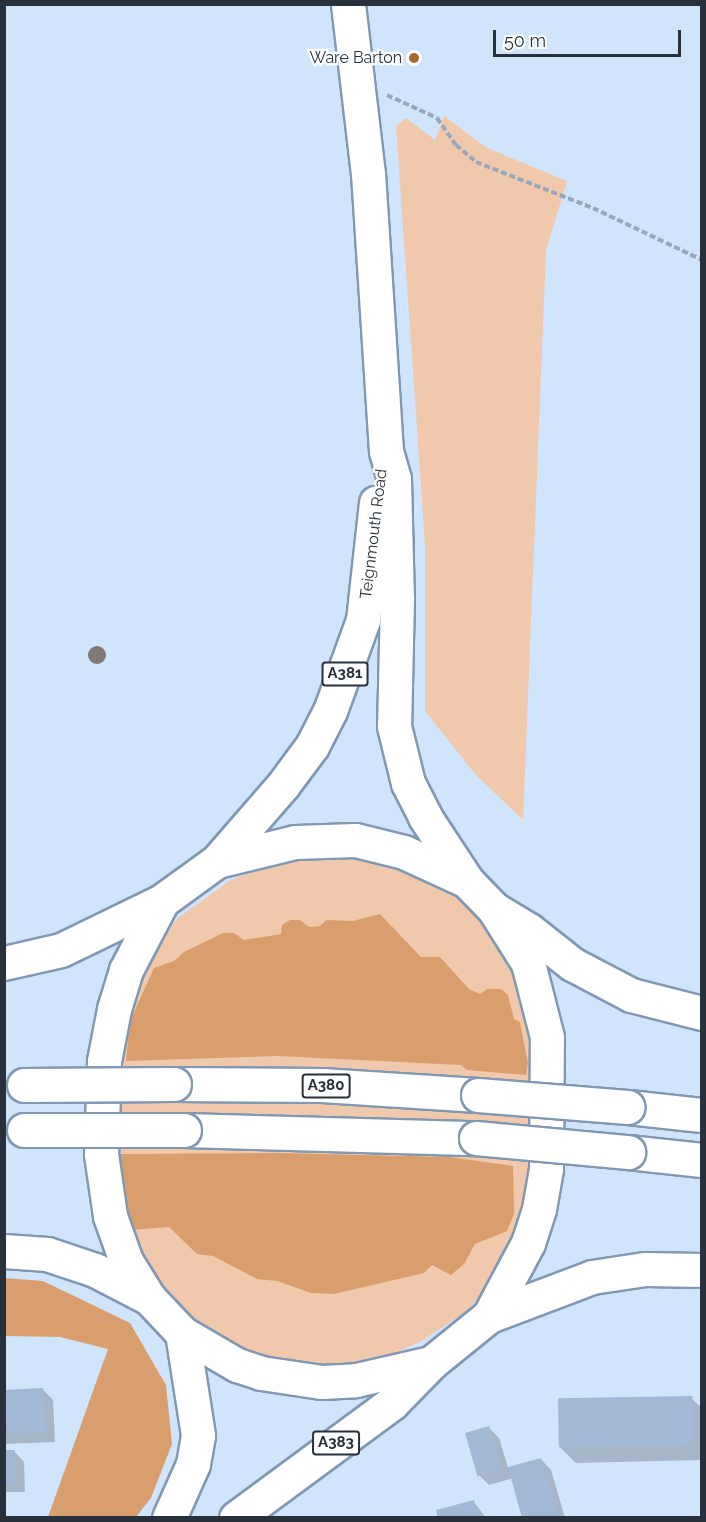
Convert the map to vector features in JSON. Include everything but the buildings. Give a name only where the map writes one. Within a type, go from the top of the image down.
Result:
[{"type":"main road","name":"Teignmouth Road","points":[[348,4],[360,87],[386,451],[394,478],[398,598],[394,726],[408,783],[424,817],[466,881]]},
{"type":"main road","name":"Teignmouth Road","points":[[217,861],[312,746],[345,675],[363,620],[372,568],[378,478],[386,451]]},
{"type":"main road","points":[[4,963],[61,950],[162,901],[217,861],[295,842],[355,840],[404,852],[466,881],[494,909],[528,963],[540,1001],[547,1037],[546,1169],[538,1209],[511,1279],[489,1316]]},
{"type":"main road","points":[[162,901],[120,988],[104,1061],[103,1185],[117,1239],[149,1298],[182,1333],[237,1365],[291,1381],[356,1380],[431,1363],[489,1316],[592,1277],[645,1269],[702,1270]]},
{"type":"main road","points":[[494,909],[529,930],[572,964],[631,995],[702,1013]]},
{"type":"main road","name":"A380","points":[[14,1086],[174,1084],[322,1086],[478,1095],[702,1115]]},
{"type":"main road","points":[[14,1131],[184,1130],[476,1138],[702,1160]]},
{"type":"main road","points":[[4,1251],[47,1254],[95,1270],[149,1298]]},
{"type":"main road","points":[[169,1518],[193,1464],[198,1436],[182,1333]]},
{"type":"main road","name":"A383","points":[[236,1518],[392,1403],[431,1363]]},
{"type":"path","points":[[360,87],[437,118],[456,145],[476,162],[594,208],[702,260]]},
{"type":"shaded area","points":[[444,116],[487,148],[567,181],[546,251],[523,820],[475,774],[425,711],[425,544],[396,126],[406,118],[435,140]]},
{"type":"shaded area","points":[[333,853],[393,864],[444,887],[472,910],[499,944],[521,984],[534,1043],[531,1167],[521,1222],[488,1286],[467,1311],[420,1342],[388,1356],[333,1367],[280,1362],[223,1341],[170,1298],[134,1239],[117,1154],[120,1061],[132,993],[157,942],[178,918],[229,881],[283,859]]},
{"type":"shaded area","points":[[380,914],[421,957],[440,957],[469,989],[480,994],[487,989],[501,989],[508,995],[514,1019],[520,1022],[528,1063],[526,1075],[467,1070],[461,1065],[278,1056],[126,1061],[130,1021],[154,968],[174,961],[184,952],[223,933],[234,933],[244,940],[281,934],[282,925],[290,920],[300,920],[309,927],[320,926],[326,920],[353,921]]},
{"type":"shaded area","points":[[276,1153],[449,1157],[513,1166],[514,1214],[507,1231],[475,1244],[464,1264],[451,1275],[432,1265],[424,1273],[334,1294],[311,1293],[277,1281],[257,1279],[213,1256],[197,1254],[169,1227],[131,1230],[122,1197],[117,1154]]},
{"type":"shaded area","points":[[4,1278],[43,1281],[130,1323],[166,1385],[172,1444],[151,1498],[136,1517],[48,1517],[108,1349],[60,1337],[5,1336]]},
{"type":"place","name":"Ware Barton","points":[[414,58]]}]
